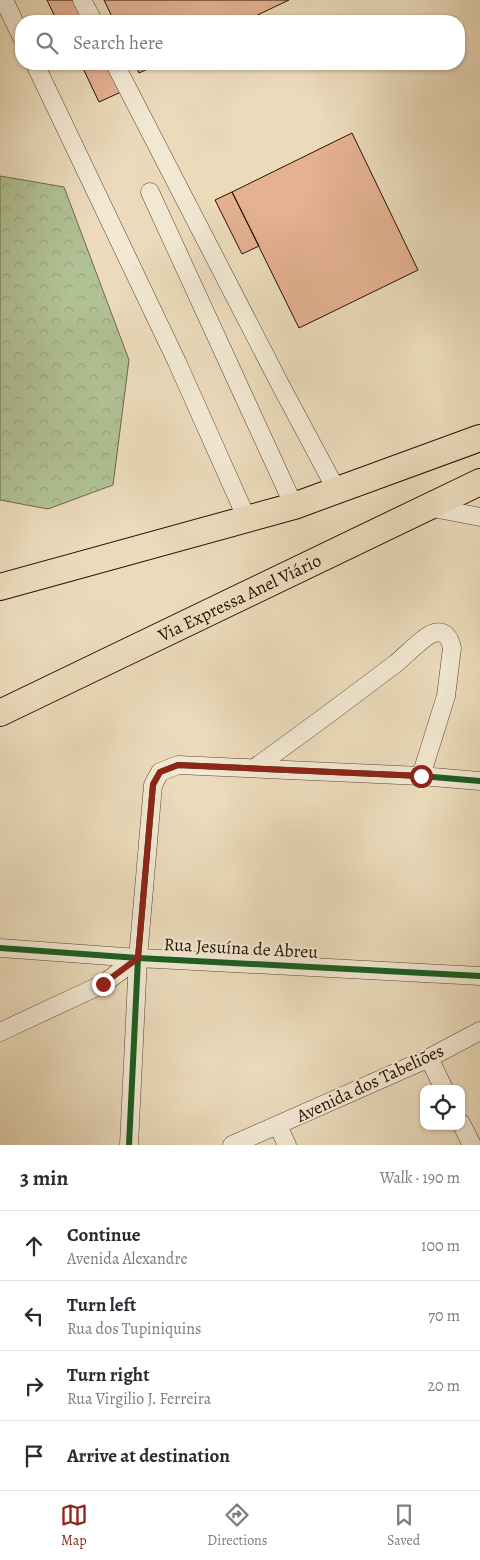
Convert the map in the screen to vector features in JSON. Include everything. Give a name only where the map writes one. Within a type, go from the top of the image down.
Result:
[{"type":"highway","points":[[0,587],[294,506],[480,438]]},
{"type":"highway","name":"Via Expressa Anel Viário","points":[[0,713],[480,482]]},
{"type":"street","points":[[4,0],[15,23]]},
{"type":"street","points":[[82,0],[90,15]]},
{"type":"street","points":[[37,70],[177,362],[247,520]]},
{"type":"street","points":[[118,70],[337,491]]},
{"type":"street","points":[[150,192],[294,506]]},
{"type":"street","points":[[428,507],[480,517]]},
{"type":"street","points":[[256,767],[341,706],[430,634],[442,632],[450,640],[452,648],[446,696],[421,776]]},
{"type":"street","points":[[129,1145],[138,958],[153,784],[160,772],[178,765],[256,767],[421,776],[480,782]]},
{"type":"street","name":"Rua Jesuína de Abreu","points":[[0,948],[138,958],[480,976]]},
{"type":"street","points":[[0,1032],[103,984],[138,958]]},
{"type":"street","name":"Avenida dos Tabeliões","points":[[232,1145],[429,1058],[480,1031]]},
{"type":"street","points":[[429,1058],[442,1085]]},
{"type":"street","points":[[278,1126],[288,1145]]},
{"type":"street","points":[[464,1130],[472,1145]]},
{"type":"green space","points":[[0,176],[64,187],[129,360],[113,485],[48,509],[0,500]]},
{"type":"building","points":[[47,0],[77,0],[81,15],[54,15]]},
{"type":"building","points":[[104,0],[289,0],[258,15],[111,15]]},
{"type":"building","points":[[84,70],[111,70],[121,92],[99,102]]},
{"type":"building","points":[[352,133],[418,270],[299,328],[232,192]]},
{"type":"building","points":[[232,192],[259,246],[242,254],[215,200]]},
{"type":"cycle path","points":[[129,1145],[138,958],[153,785],[160,772],[178,765],[421,776],[480,781]]},
{"type":"cycle path","points":[[0,948],[138,958],[480,976]]},
{"type":"route","points":[[103,984],[138,958],[153,784],[160,772],[178,765],[256,767],[421,776]]}]
